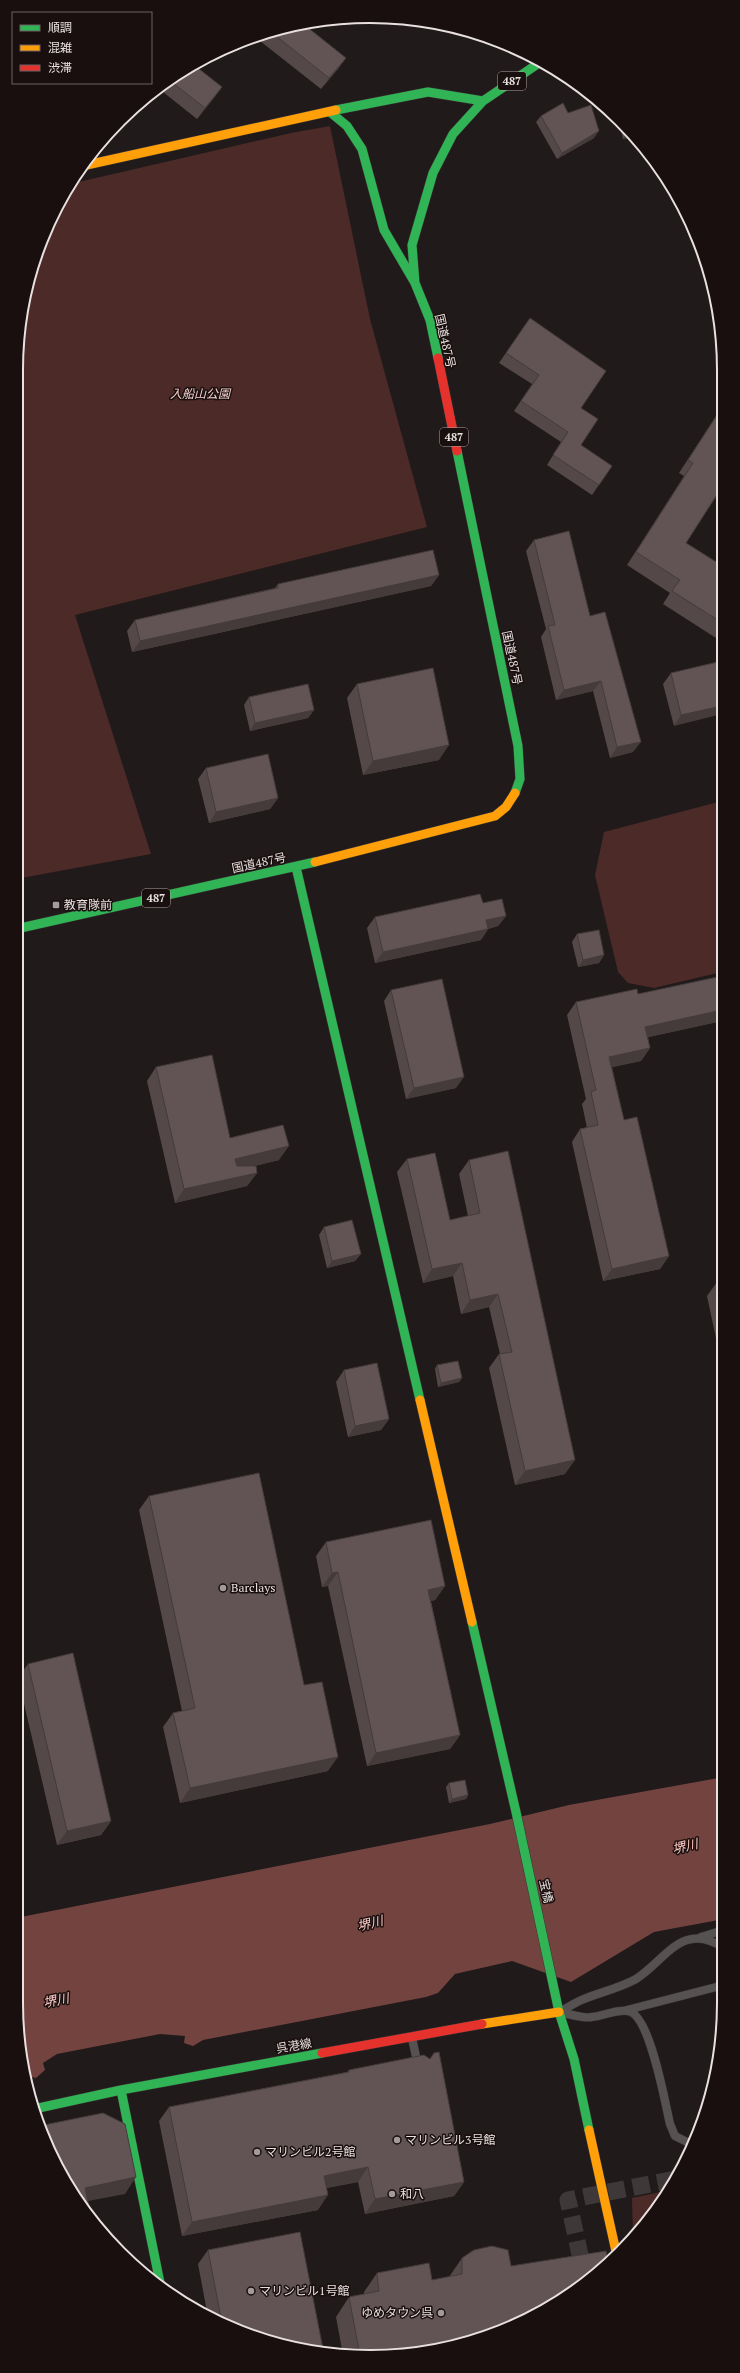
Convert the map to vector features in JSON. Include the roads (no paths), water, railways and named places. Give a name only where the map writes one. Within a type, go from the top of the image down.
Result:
[{"type":"main road","name":"国道487号","points":[[23,927],[296,867],[495,816],[508,806],[517,791],[522,767],[430,320],[415,283],[412,246],[433,173],[453,134],[483,101],[536,65]]},
{"type":"main road","points":[[91,164],[375,101],[428,92],[483,101]]},
{"type":"main road","points":[[330,112],[347,126],[362,149],[384,230],[415,283]]},
{"type":"main road","name":"宝橋","points":[[296,867],[516,1812],[553,1976],[559,2012],[574,2059],[615,2248]]},
{"type":"main road","name":"呉港線","points":[[39,2108],[121,2090],[522,2017],[559,2012]]},
{"type":"main road","points":[[121,2090],[159,2278]]},
{"type":"lane","points":[[559,2012],[583,1999],[635,1979],[650,1969],[671,1947],[717,1932]]},
{"type":"lane","points":[[700,1938],[717,1943]]},
{"type":"lane","points":[[559,2012],[590,2018],[717,1987]]},
{"type":"lane","points":[[627,2010],[635,2014],[643,2024],[675,2136],[688,2142]]},
{"type":"lane","points":[[412,2037],[418,2068]]},
{"type":"water","name":"堺川","points":[[717,1778],[717,1920],[654,1932],[571,1982],[512,1961],[455,1974],[438,1993],[426,1997],[203,2040],[193,2046],[184,2043],[185,2036],[160,2034],[57,2054],[43,2063],[45,2070],[36,2078],[31,2077],[24,2026],[23,1917],[490,1824],[569,1805]]},
{"type":"tunnel","points":[[585,2275],[568,2200],[668,2180]]},
{"type":"place","name":"教育隊前","points":[[56,905]]},
{"type":"place","name":"Barclays","points":[[223,1588]]},
{"type":"place","name":"マリンビル3号館","points":[[397,2140]]},
{"type":"place","name":"マリンビル2号館","points":[[257,2152]]},
{"type":"place","name":"和八","points":[[392,2194]]},
{"type":"place","name":"マリンビル1号館","points":[[251,2291]]},
{"type":"place","name":"ゆめタウン呉","points":[[441,2313]]},
{"type":"park label","name":"入船山公園","points":[[200,394]]}]
